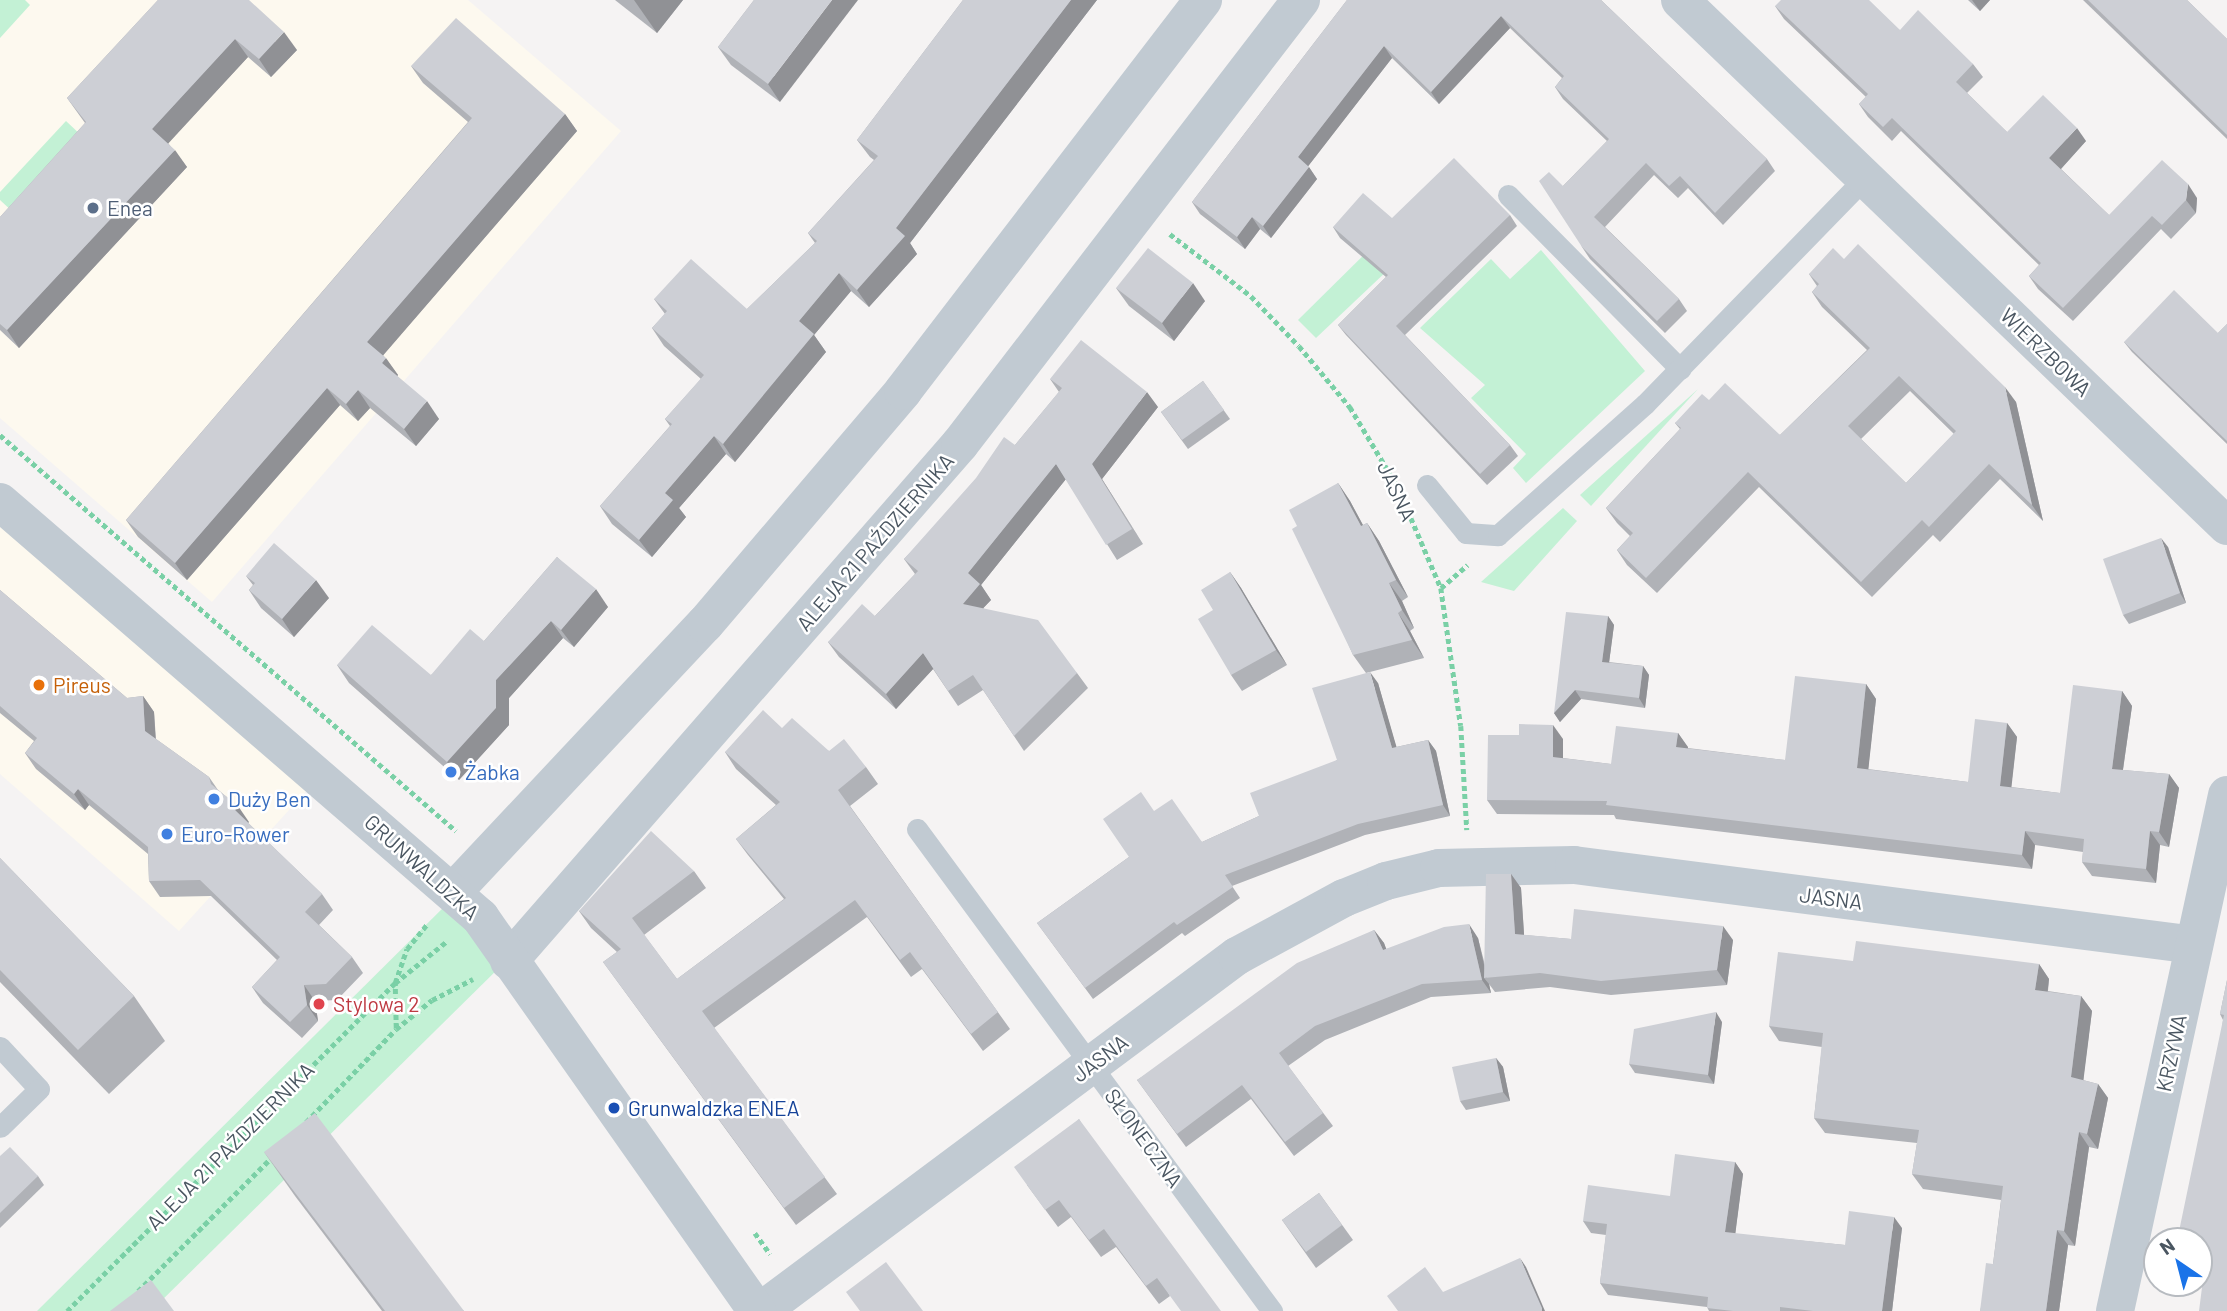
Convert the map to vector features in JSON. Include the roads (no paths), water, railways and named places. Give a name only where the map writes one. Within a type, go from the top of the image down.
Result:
[{"type":"street","points":[[466,904],[903,391],[1203,0]]},
{"type":"street","name":"ALEJA 21 PAŹDZIERNIKA","points":[[509,961],[960,444],[1301,0]]},
{"type":"street","name":"WIERZBOWA","points":[[1680,0],[2227,526]]},
{"type":"street","name":"GRUNWALDZKA","points":[[0,502],[466,904],[759,1311]]},
{"type":"street","name":"KRZYWA","points":[[2115,1311],[2227,795]]},
{"type":"street","name":"JASNA","points":[[759,1311],[1237,956],[1300,920],[1386,881],[1469,866],[1574,865],[2194,945]]},
{"type":"lane","points":[[1427,485],[1466,533],[1498,535],[1680,369],[1866,178]]},
{"type":"lane","points":[[1508,195],[1680,369]]},
{"type":"lane","name":"SŁONECZNA","points":[[917,829],[1272,1311]]},
{"type":"lane","points":[[0,1048],[39,1089],[0,1127]]},
{"type":"place","name":"Enea","points":[[93,208]]},
{"type":"place","name":"Pireus","points":[[39,685]]},
{"type":"place","name":"Żabka","points":[[451,772]]},
{"type":"place","name":"Duży Ben","points":[[214,799]]},
{"type":"place","name":"Euro-Rower","points":[[167,834]]},
{"type":"place","name":"Stylowa 2","points":[[319,1004]]},
{"type":"place","name":"Grunwaldzka ENEA","points":[[614,1108]]}]
